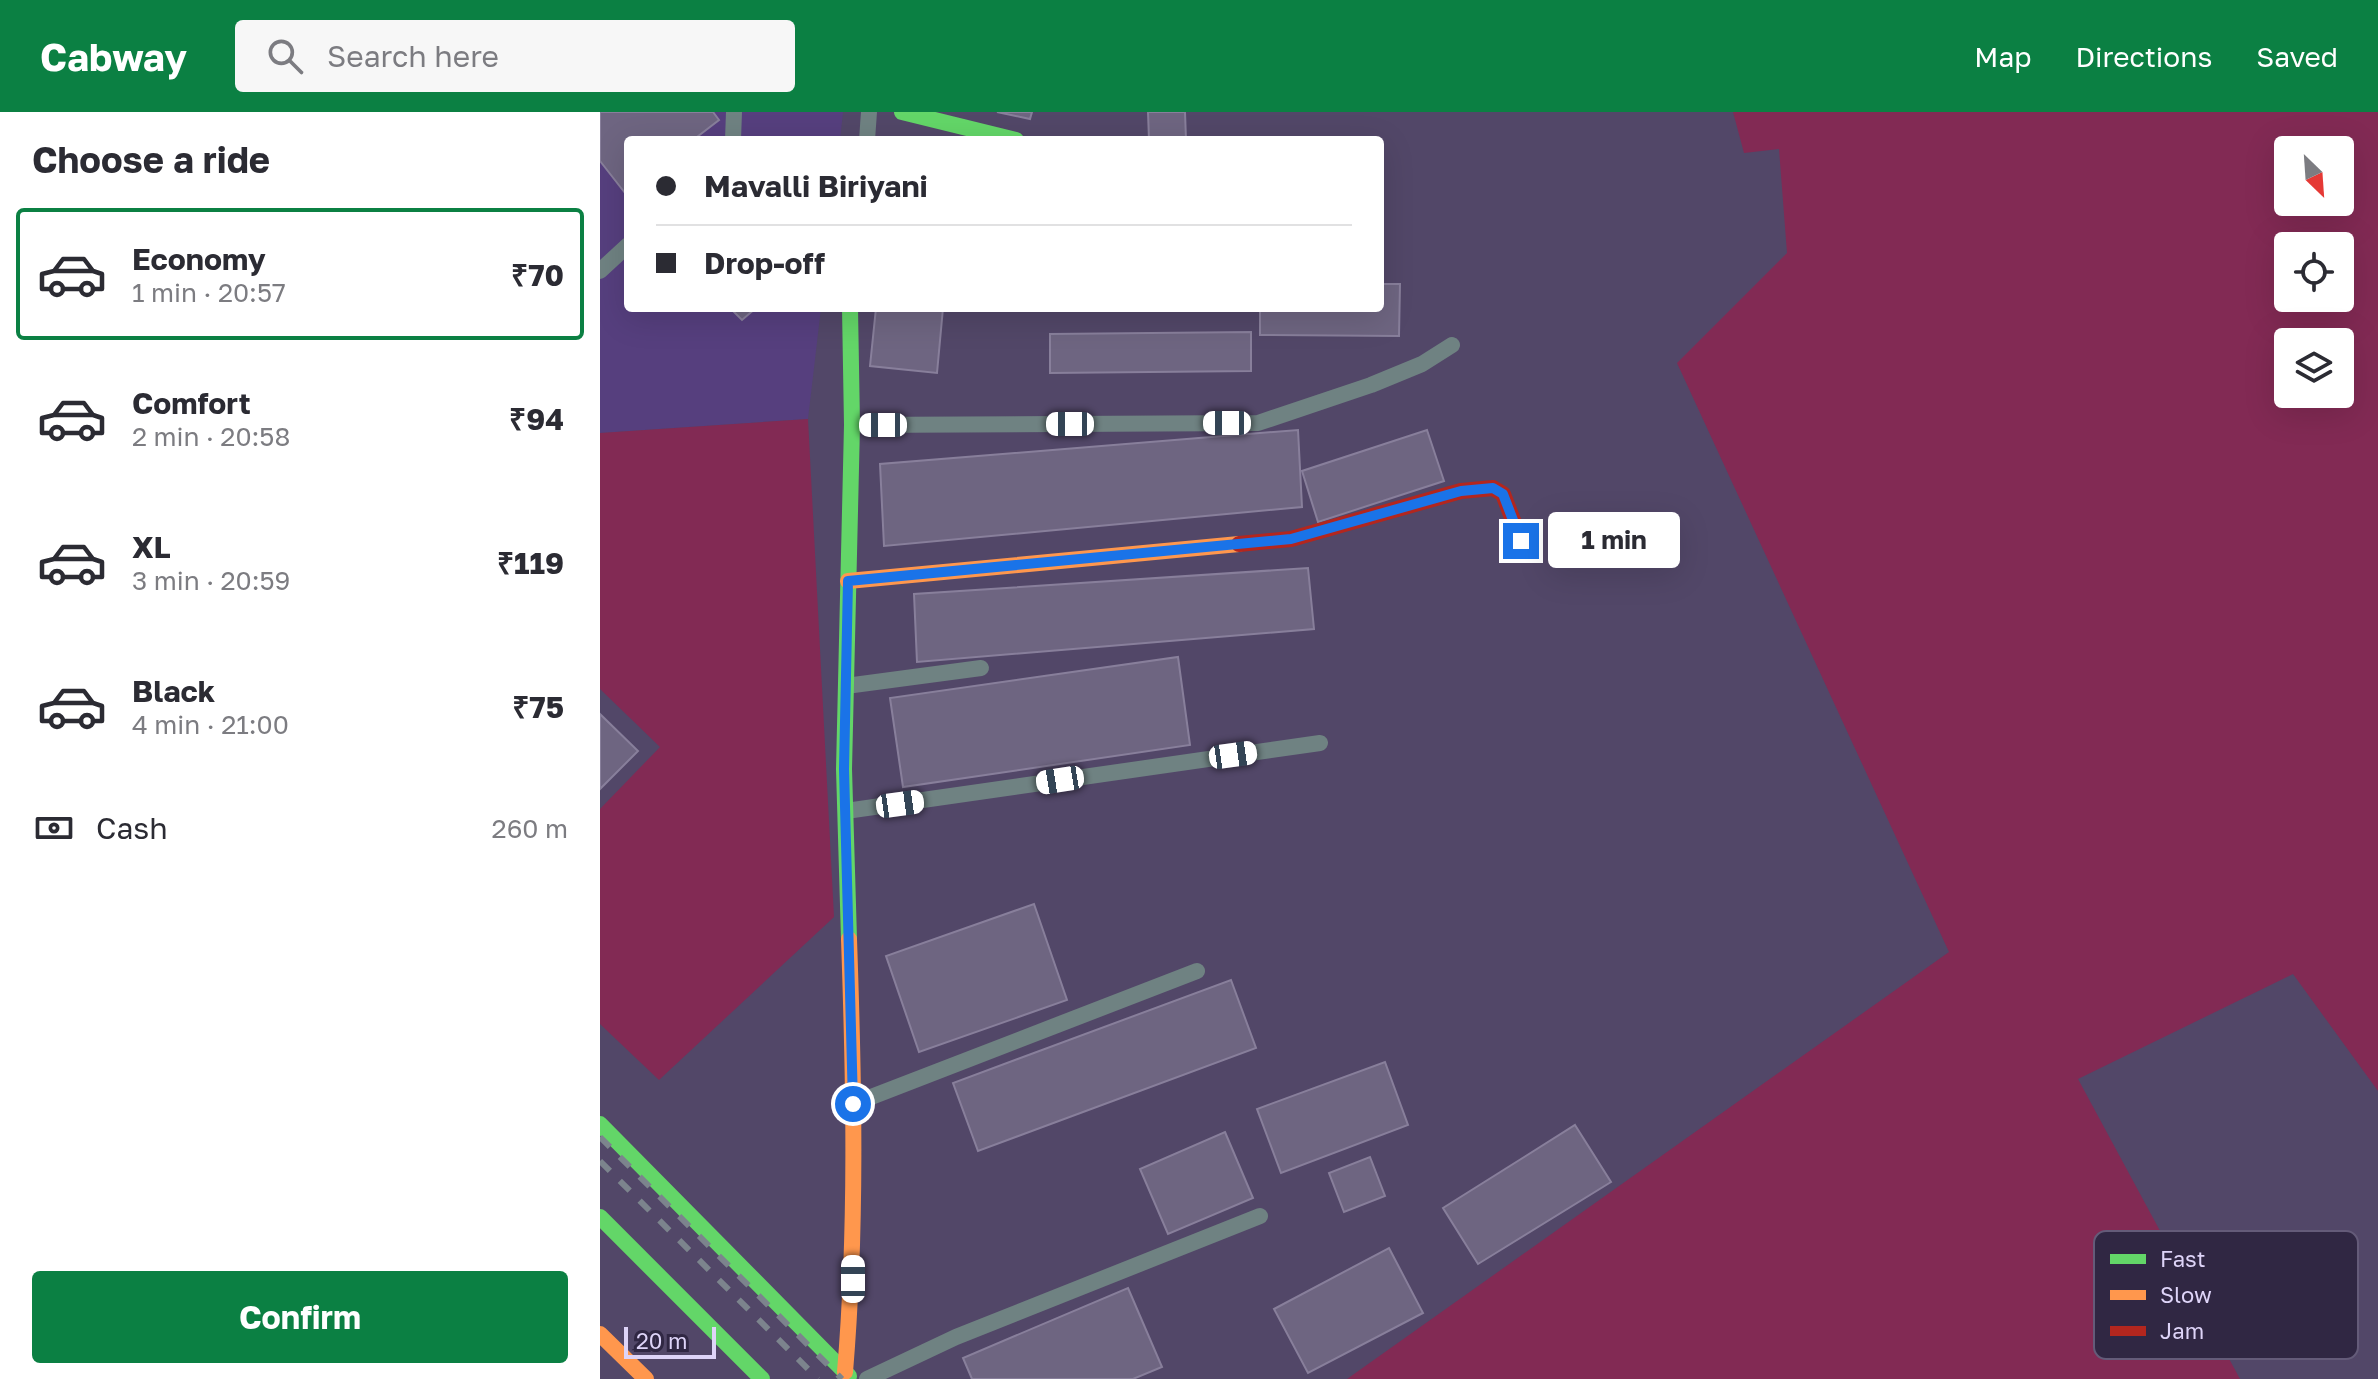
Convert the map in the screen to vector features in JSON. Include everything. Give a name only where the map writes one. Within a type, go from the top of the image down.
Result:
[{"type":"main road","points":[[902,112],[1000,136]]},
{"type":"main road","points":[[848,1375],[853,1279],[853,1104],[846,811],[852,425],[850,312]]},
{"type":"main road","points":[[848,581],[1291,539],[1461,491],[1493,488],[1503,494],[1521,541]]},
{"type":"main road","points":[[600,1124],[848,1375]]},
{"type":"main road","points":[[600,1217],[762,1379]]},
{"type":"main road","points":[[600,1334],[646,1379]]},
{"type":"street","points":[[733,136],[734,112]]},
{"type":"street","points":[[867,136],[869,112]]},
{"type":"street","points":[[600,271],[624,249]]},
{"type":"street","points":[[852,425],[1258,423],[1371,385],[1422,364],[1452,345]]},
{"type":"street","points":[[846,686],[981,668]]},
{"type":"street","points":[[846,811],[1320,743]]},
{"type":"street","points":[[853,1104],[1197,971]]},
{"type":"street","points":[[867,1379],[956,1337],[1260,1216]]},
{"type":"shaded area","points":[[600,112],[843,112],[840,136],[624,136],[624,312],[821,312],[808,419],[600,433]]},
{"type":"shaded area","points":[[1733,112],[2378,112],[2378,1091],[2293,974],[2078,1079],[2160,1231],[2094,1231],[2094,1359],[2229,1359],[2240,1379],[1347,1379],[1949,952],[1677,363],[1787,253],[1779,149],[1744,153]]},
{"type":"shaded area","points":[[808,419],[834,917],[659,1080],[600,1024],[600,809],[660,747],[600,689],[600,433]]},
{"type":"building","points":[[600,112],[713,112],[719,120],[698,136],[624,136],[624,192],[600,161]]},
{"type":"building","points":[[997,112],[1032,112],[1030,119]]},
{"type":"building","points":[[1148,112],[1185,112],[1186,136],[1149,136]]},
{"type":"building","points":[[1384,284],[1400,284],[1399,336],[1260,335],[1260,312],[1384,312]]},
{"type":"building","points":[[734,312],[751,312],[742,320]]},
{"type":"building","points":[[876,312],[943,312],[937,373],[870,366]]},
{"type":"building","points":[[1251,332],[1251,371],[1050,373],[1050,334]]},
{"type":"building","points":[[1298,430],[1302,507],[884,546],[880,464]]},
{"type":"building","points":[[1427,430],[1444,481],[1318,522],[1302,471]]},
{"type":"building","points":[[1308,568],[1314,629],[917,662],[914,594]]},
{"type":"building","points":[[1178,657],[1190,745],[903,787],[890,698]]},
{"type":"building","points":[[600,714],[638,751],[600,789]]},
{"type":"building","points":[[1034,904],[1067,1000],[919,1052],[886,956]]},
{"type":"building","points":[[1231,980],[1256,1048],[978,1151],[953,1083]]},
{"type":"building","points":[[1385,1062],[1408,1125],[1281,1173],[1257,1109]]},
{"type":"building","points":[[1575,1125],[1611,1182],[1478,1264],[1443,1208]]},
{"type":"building","points":[[1225,1132],[1253,1198],[1168,1234],[1140,1169]]},
{"type":"building","points":[[1370,1157],[1385,1196],[1344,1212],[1329,1173]]},
{"type":"building","points":[[1389,1248],[1423,1313],[1308,1373],[1274,1309]]},
{"type":"building","points":[[1128,1288],[1162,1367],[1133,1379],[972,1379],[963,1358]]},
{"type":"railway","points":[[600,1137],[842,1379]]},
{"type":"railway","points":[[600,1161],[818,1379]]},
{"type":"traffic: fast","points":[[902,112],[1000,136]]},
{"type":"traffic: fast","points":[[849,939],[844,769],[852,425],[850,312]]},
{"type":"traffic: fast","points":[[600,1124],[849,1376]]},
{"type":"traffic: fast","points":[[600,1217],[762,1379]]},
{"type":"traffic: slow","points":[[848,581],[1239,544]]},
{"type":"traffic: slow","points":[[845,1372],[853,1156],[849,939]]},
{"type":"traffic: slow","points":[[600,1334],[646,1379]]},
{"type":"traffic: jam","points":[[1239,544],[1291,539],[1461,491],[1493,488],[1503,494],[1521,541]]},
{"type":"route","points":[[853,1104],[844,769],[848,581],[1291,539],[1461,491],[1493,488],[1503,494],[1521,541]]}]
